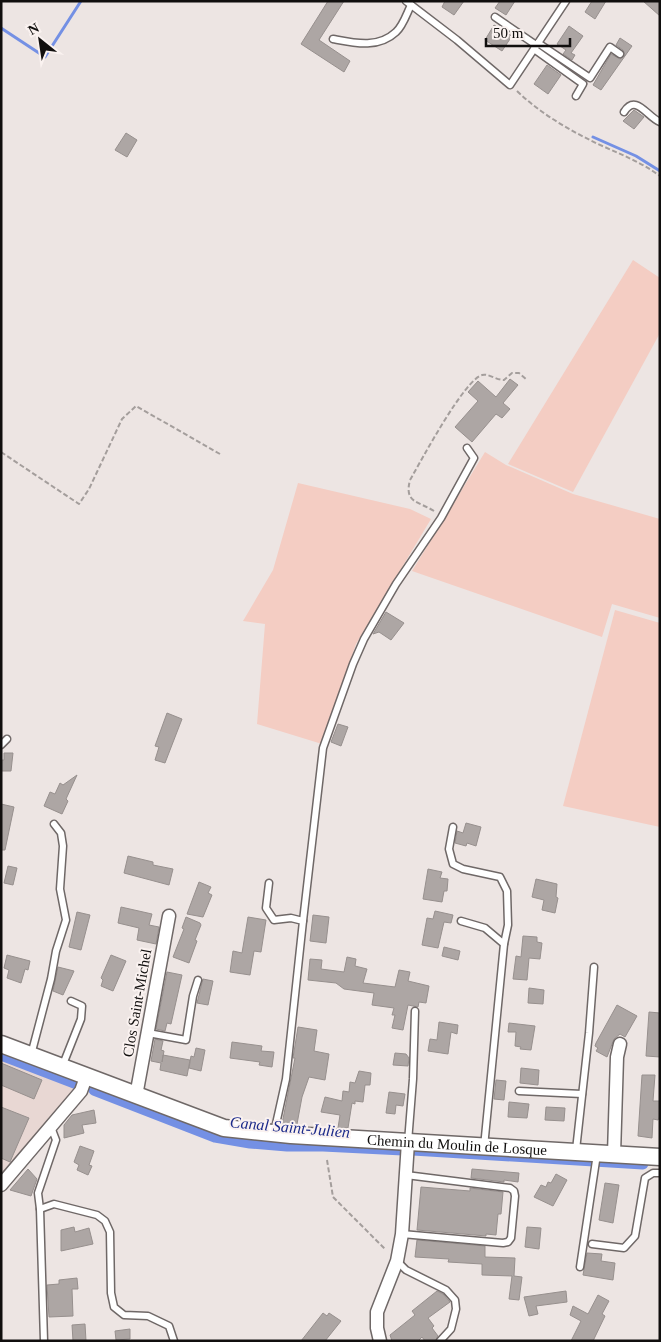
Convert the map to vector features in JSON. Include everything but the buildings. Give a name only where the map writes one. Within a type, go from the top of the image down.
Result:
[{"type":"street","name":"Clos Saint-Michel","points":[[136,1096],[169,916]]},
{"type":"street","name":"Chemin du Moulin de Losque","points":[[1,1044],[62,1067],[84,1084],[136,1096],[224,1128],[407,1148],[484,1147],[576,1152],[601,1158],[660,1157]]},
{"type":"street","points":[[601,1158],[620,1044]]},
{"type":"street","points":[[1,1185],[84,1084]]},
{"type":"street","points":[[380,1341],[376,1328],[377,1312],[397,1261],[402,1234],[407,1148]]},
{"type":"street","points":[[370,1341],[376,1328]]},
{"type":"lane","points":[[333,39],[364,45],[380,41],[397,32],[409,3],[457,40],[510,85],[566,1]]},
{"type":"lane","points":[[495,17],[590,78],[610,47],[620,54]]},
{"type":"lane","points":[[536,45],[583,84],[576,96]]},
{"type":"lane","points":[[624,112],[627,107],[634,104],[640,106],[654,120],[660,122]]},
{"type":"lane","points":[[274,1133],[286,1079],[323,748],[364,639],[396,584],[441,518],[474,458],[466,448]]},
{"type":"lane","points":[[1,746],[8,739]]},
{"type":"lane","points":[[31,1056],[52,979],[56,951],[66,920],[60,889],[63,846],[60,833],[54,824]]},
{"type":"lane","points":[[453,827],[449,849],[453,864],[463,869],[500,876],[507,891],[508,925],[504,944],[484,1147]]},
{"type":"lane","points":[[269,883],[266,908],[274,920],[290,918],[303,921]]},
{"type":"lane","points":[[461,921],[485,928],[504,944]]},
{"type":"lane","points":[[576,1152],[594,968]]},
{"type":"lane","points":[[148,1033],[186,1040],[193,996],[198,980]]},
{"type":"lane","points":[[62,1067],[81,1020],[82,1006],[71,1001]]},
{"type":"lane","points":[[407,1148],[413,1079],[415,1012]]},
{"type":"lane","points":[[519,1091],[582,1094]]},
{"type":"lane","points":[[44,1341],[38,1193],[56,1140],[50,1127]]},
{"type":"lane","points":[[580,1267],[601,1158]]},
{"type":"lane","points":[[592,1244],[624,1248],[630,1242],[635,1236],[645,1178],[649,1174],[660,1173]]},
{"type":"lane","points":[[402,1234],[503,1244],[511,1238],[515,1196],[514,1191],[510,1188],[406,1175]]},
{"type":"lane","points":[[40,1209],[54,1204],[96,1215],[105,1221],[110,1232],[111,1292],[114,1308],[124,1315],[148,1316],[161,1321],[169,1326],[174,1341]]},
{"type":"lane","points":[[397,1261],[406,1270],[446,1290],[455,1300],[456,1309],[452,1329],[440,1341]]},
{"type":"path","points":[[510,85],[522,97],[554,120],[598,144],[642,164],[660,176]]},
{"type":"path","points":[[441,518],[430,509],[414,501],[410,497],[408,489],[410,480],[450,412],[472,381],[480,375],[487,374],[498,380],[504,380],[512,373],[519,373],[526,379]]},
{"type":"path","points":[[1,452],[79,504],[89,489],[122,419],[136,406],[220,454]]},
{"type":"path","points":[[327,1160],[333,1197],[397,1261]]},
{"type":"shaded area","points":[[633,260],[660,278],[660,333],[573,492],[508,464]]},
{"type":"shaded area","points":[[485,452],[506,465],[573,494],[660,519],[660,618],[612,604],[602,637],[412,571]]},
{"type":"shaded area","points":[[298,483],[410,509],[431,519],[356,644],[322,744],[257,724],[265,624],[243,621],[273,570]]},
{"type":"shaded area","points":[[615,610],[660,623],[660,827],[563,806]]},
{"type":"shaded area","points":[[1,1060],[76,1088],[1,1179]]},
{"type":"waterway","points":[[1,28],[45,57],[81,1]]},
{"type":"waterway","points":[[593,137],[636,156],[660,171]]},
{"type":"waterway","name":"Canal Saint-Julien","points":[[1,1055],[77,1084]]},
{"type":"waterway","name":"Canal Saint-Julien","points":[[94,1090],[215,1137],[250,1143],[287,1146],[403,1150]]},
{"type":"waterway","name":"Canal Saint-Julien","points":[[413,1150],[643,1164]]}]
